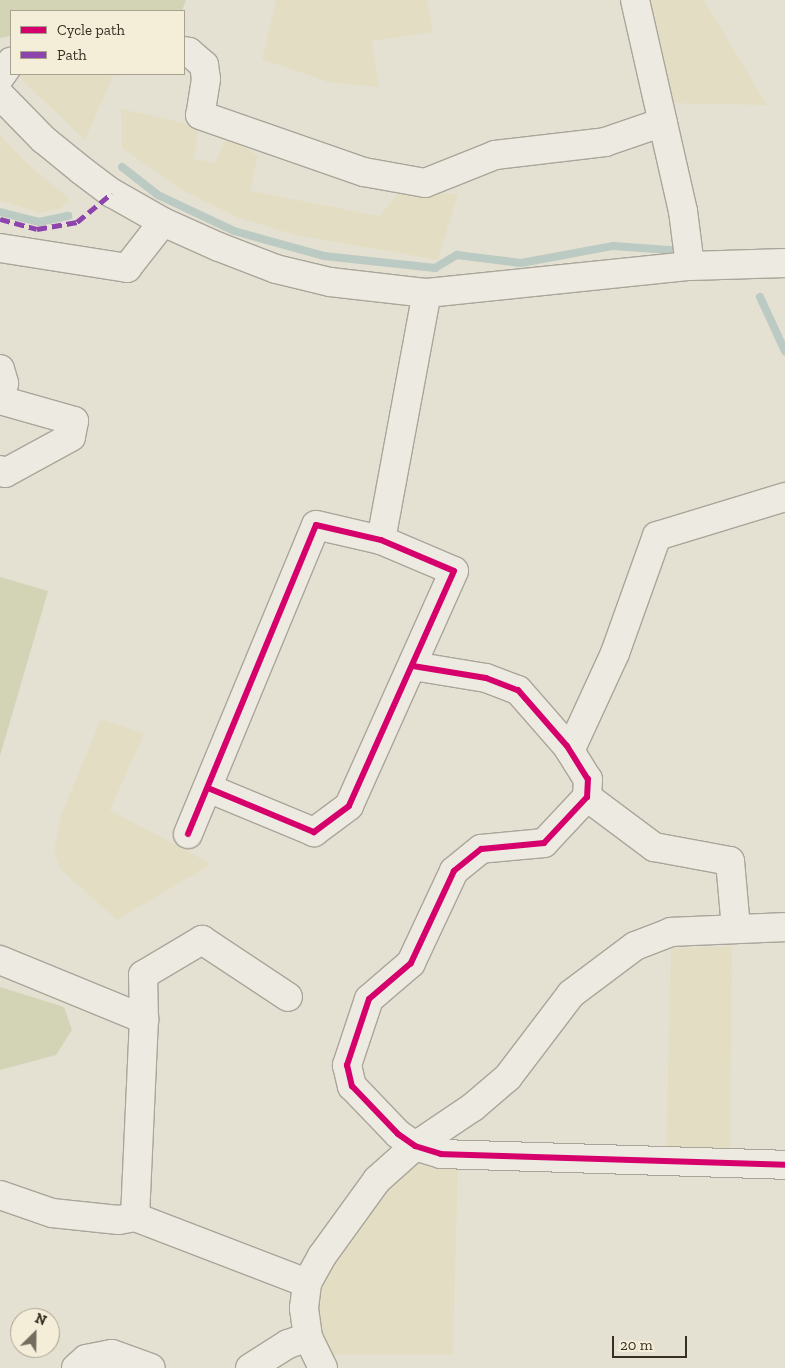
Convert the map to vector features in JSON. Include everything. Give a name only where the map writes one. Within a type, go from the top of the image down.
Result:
[{"type":"street","points":[[635,0],[683,211],[690,266]]},
{"type":"street","points":[[185,51],[189,52],[204,65],[206,79],[200,115],[364,172],[425,183],[495,155],[605,142],[662,122]]},
{"type":"street","points":[[0,77],[10,63]]},
{"type":"street","points":[[0,95],[43,138],[81,170],[112,193],[163,222],[219,247],[276,269],[330,282],[427,292],[690,266],[785,263]]},
{"type":"street","points":[[0,248],[127,268],[163,222]]},
{"type":"street","points":[[381,540],[427,292]]},
{"type":"street","points":[[0,368],[4,383],[0,398],[74,421],[71,437],[5,473],[0,470]]},
{"type":"street","points":[[570,751],[615,653],[657,536],[785,497]]},
{"type":"street","points":[[188,834],[316,526],[381,540],[454,571],[349,806],[314,832],[208,788]]},
{"type":"street","points":[[413,666],[486,678],[518,690],[570,751],[588,779],[587,797],[544,843],[481,849],[454,871],[411,963],[369,999],[347,1065],[352,1086],[398,1134],[415,1146],[441,1154],[785,1165]]},
{"type":"street","points":[[587,797],[654,847],[730,861],[736,928]]},
{"type":"street","points":[[323,1368],[308,1337],[304,1308],[307,1283],[322,1256],[377,1180],[415,1146],[474,1107],[508,1077],[570,994],[602,968],[635,946],[671,932],[785,927]]},
{"type":"street","points":[[135,1217],[144,1019],[143,975],[202,940],[288,997]]},
{"type":"street","points":[[0,960],[144,1019]]},
{"type":"street","points":[[0,1195],[52,1212],[119,1220],[135,1217],[307,1283]]},
{"type":"street","points":[[250,1368],[288,1344],[308,1337]]},
{"type":"street","points":[[76,1368],[86,1359],[112,1354],[151,1368]]},
{"type":"shaded area","points":[[276,0],[427,0],[433,32],[372,41],[379,87],[328,82],[262,59]]},
{"type":"shaded area","points":[[646,0],[704,0],[767,105],[672,103]]},
{"type":"shaded area","points":[[22,75],[114,75],[85,140],[20,78]]},
{"type":"shaded area","points":[[121,109],[199,126],[194,159],[215,163],[227,136],[258,156],[250,191],[380,216],[398,193],[458,194],[438,260],[296,235],[239,218],[182,190],[122,148]]},
{"type":"shaded area","points":[[0,135],[30,166],[70,199],[61,208],[41,213],[0,201]]},
{"type":"shaded area","points":[[101,719],[144,734],[110,810],[211,864],[117,920],[60,869],[54,851],[61,815]]},
{"type":"shaded area","points":[[732,946],[730,1155],[666,1153],[671,949]]},
{"type":"shaded area","points":[[423,1162],[458,1164],[453,1354],[328,1355],[316,1335],[315,1304],[325,1272],[382,1194],[409,1170]]},
{"type":"green space","points":[[0,0],[186,0],[182,10],[10,10],[10,36],[0,38]]},
{"type":"green space","points":[[0,577],[48,591],[0,756]]},
{"type":"green space","points":[[0,987],[64,1007],[72,1030],[56,1055],[0,1070]]},
{"type":"waterway","points":[[122,167],[158,195],[234,231],[324,256],[435,268],[457,255],[521,263],[613,246],[670,250]]},
{"type":"waterway","points":[[0,212],[39,222],[68,216]]},
{"type":"waterway","points":[[760,297],[785,351]]},
{"type":"marked path","points":[[0,219],[37,229],[77,222],[112,193]]},
{"type":"cycle path","points":[[188,834],[316,525],[381,540],[454,571],[349,806],[314,832],[208,788]]},
{"type":"cycle path","points":[[413,666],[486,678],[518,690],[567,746],[588,779],[587,797],[544,843],[481,849],[454,871],[411,963],[369,999],[347,1065],[352,1086],[398,1134],[415,1146],[441,1154],[785,1165]]}]
